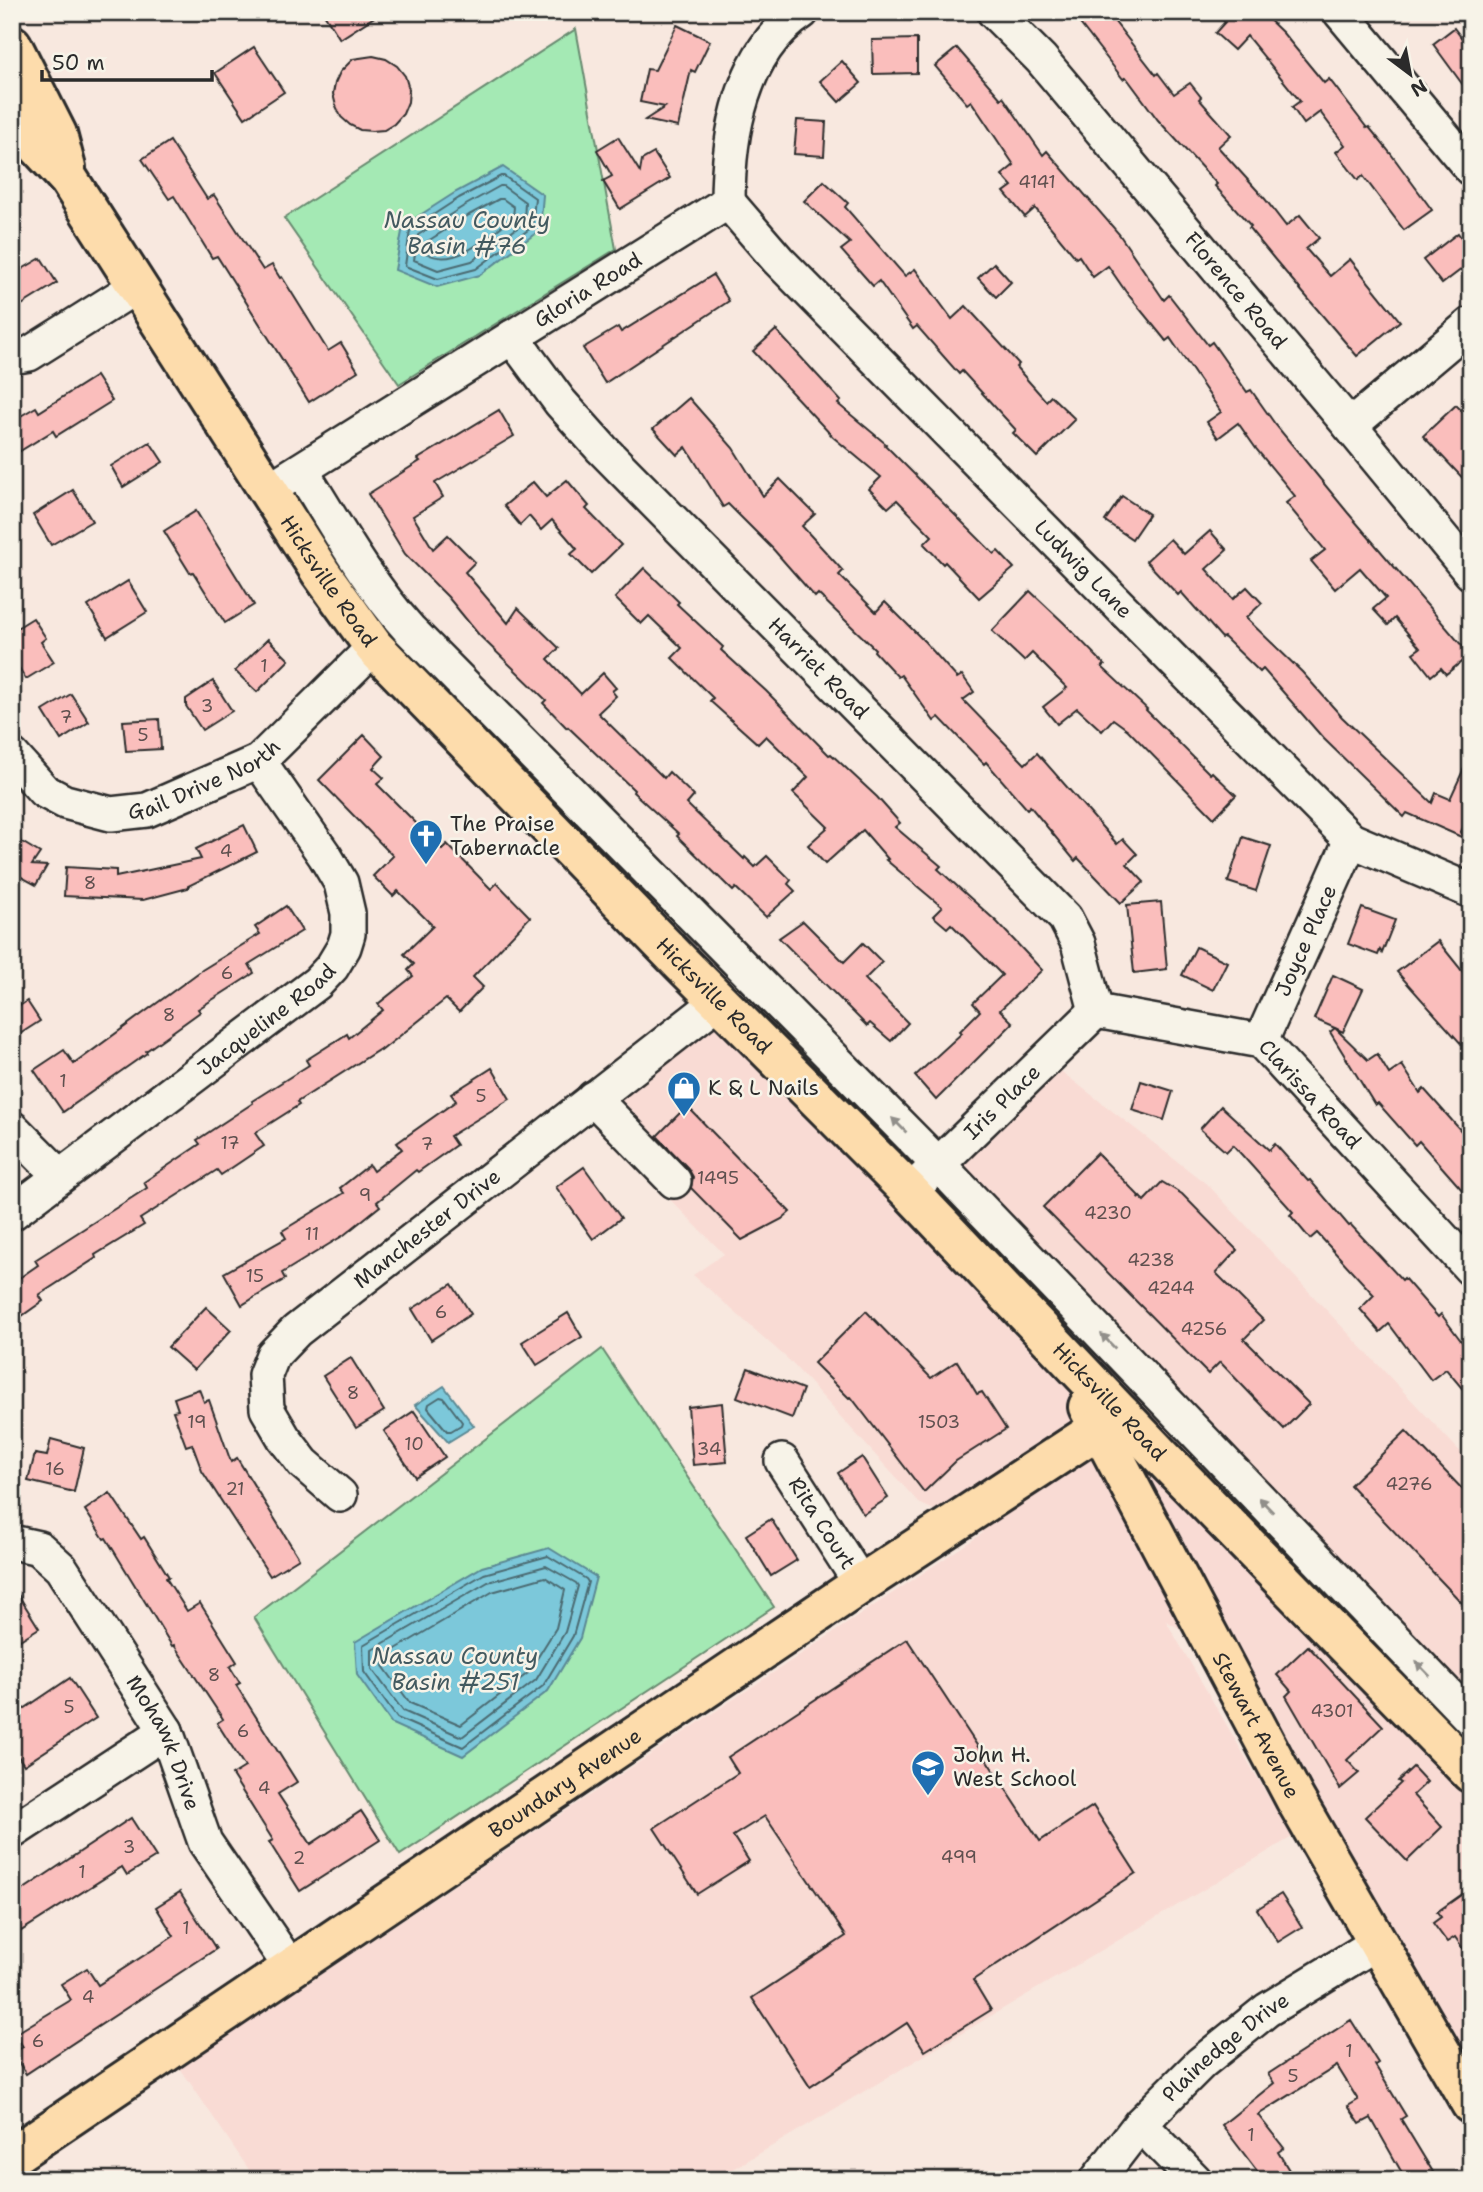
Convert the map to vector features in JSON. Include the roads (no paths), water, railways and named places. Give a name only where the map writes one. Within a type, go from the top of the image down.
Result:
[{"type":"main road","name":"Hicksville Road","points":[[12,45],[57,134],[69,180]]},
{"type":"main road","name":"Hicksville Road","points":[[12,118],[69,180],[321,573],[374,647],[680,962],[910,1192],[1054,1343],[1111,1421],[1471,1773]]},
{"type":"main road","name":"Boundary Avenue","points":[[12,2156],[861,1584],[1111,1421]]},
{"type":"main road","name":"Stewart Avenue","points":[[1111,1421],[1295,1799],[1471,2104]]},
{"type":"street","points":[[728,202],[728,174],[737,116],[754,66],[777,34],[802,12]]},
{"type":"street","name":"Florence Road","points":[[994,12],[1041,59],[1471,573]]},
{"type":"street","points":[[1340,12],[1471,169]]},
{"type":"street","name":"Gloria Road","points":[[267,490],[728,202]]},
{"type":"street","name":"Ludwig Lane","points":[[728,202],[778,260],[1351,840],[1471,891]]},
{"type":"street","points":[[12,357],[29,354],[137,286]]},
{"type":"street","points":[[1350,426],[1471,324]]},
{"type":"street","name":"Harriet Road","points":[[512,337],[560,402],[602,449],[1065,918],[1078,943],[1096,1011]]},
{"type":"street","name":"Hicksville Road","points":[[301,470],[366,576],[385,603],[409,629],[938,1164],[1471,1719]]},
{"type":"street","name":"Gail Drive North","points":[[12,755],[44,791],[65,802],[111,814],[147,810],[259,761],[374,647]]},
{"type":"street","name":"Jacqueline Road","points":[[12,1213],[317,983],[332,967],[344,947],[348,934],[348,913],[341,883],[259,761]]},
{"type":"street","name":"Joyce Place","points":[[1261,1041],[1351,840]]},
{"type":"street","name":"Manchester Drive","points":[[340,1495],[303,1463],[267,1409],[265,1375],[273,1355],[296,1331],[720,1000]]},
{"type":"street","name":"Clarissa Road","points":[[1096,1011],[1261,1041],[1471,1269]]},
{"type":"street","name":"Iris Place","points":[[910,1192],[1096,1011]]},
{"type":"street","points":[[593,1098],[674,1181]]},
{"type":"street","points":[[12,1128],[60,1176]]},
{"type":"street","name":"Rita Court","points":[[782,1461],[861,1584]]},
{"type":"street","name":"Mohawk Drive","points":[[12,1542],[40,1548],[61,1569],[166,1731],[205,1842],[291,1968]]},
{"type":"street","points":[[12,1832],[166,1731]]},
{"type":"street","name":"Plainedge Drive","points":[[1097,2180],[1140,2124],[1201,2063],[1266,2010],[1377,1943]]},
{"type":"street","points":[[1140,2124],[1195,2180]]},
{"type":"water","name":"Nassau County Basin #76","points":[[503,167],[543,195],[540,230],[480,275],[437,287],[395,270],[403,226],[456,192]]},
{"type":"water","points":[[444,1386],[474,1426],[448,1442],[415,1405]]},
{"type":"water","name":"Nassau County Basin #251","points":[[549,1548],[596,1577],[580,1638],[548,1691],[463,1756],[392,1724],[357,1675],[355,1642],[482,1567]]},
{"type":"place","name":"The Praise Tabernacle","points":[[426,866]]},
{"type":"place","name":"K & L Nails","points":[[684,1118]]},
{"type":"place","name":"John H. West School","points":[[928,1797]]}]
